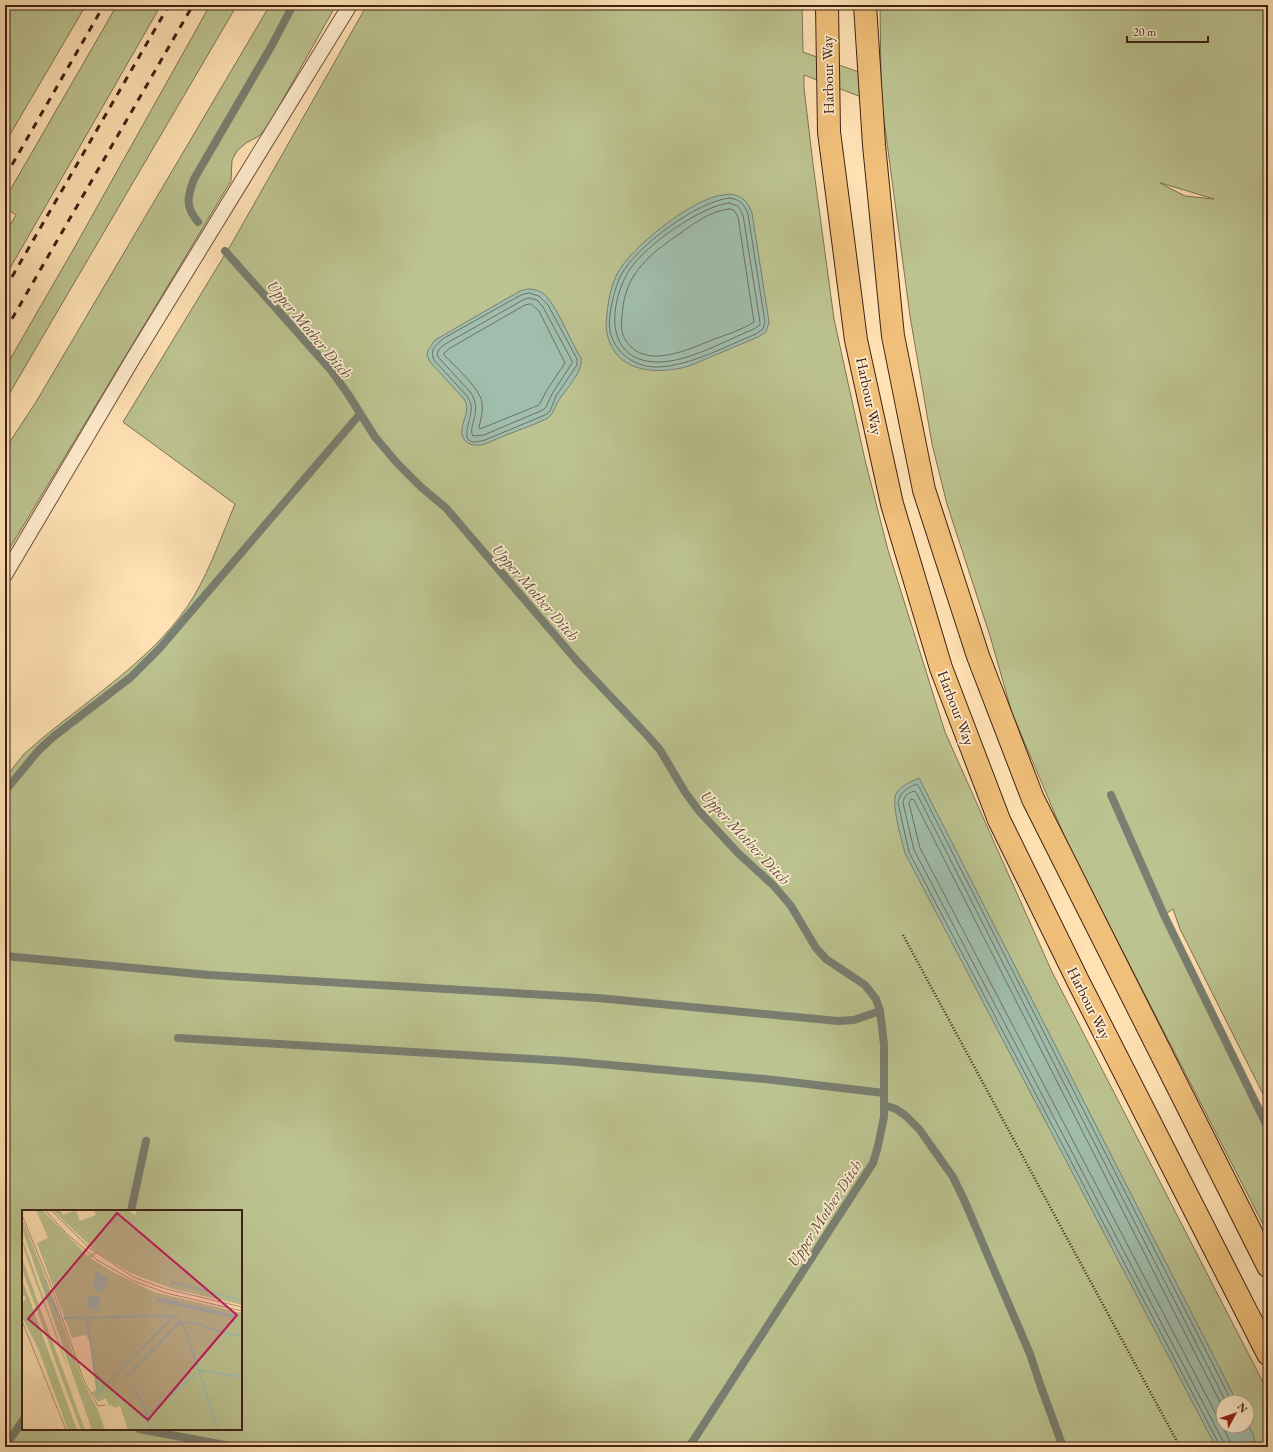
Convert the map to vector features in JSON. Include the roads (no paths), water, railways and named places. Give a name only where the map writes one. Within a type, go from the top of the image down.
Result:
[{"type":"main road","name":"Harbour Way","points":[[827,5],[829,132],[856,340],[892,504],[941,668],[999,820],[1083,990],[1268,1354]]},
{"type":"main road","points":[[865,5],[874,145],[892,336],[924,490],[978,656],[1033,799],[1268,1266]]},
{"type":"lane","points":[[5,575],[134,357],[350,5]]},
{"type":"water","points":[[730,194],[738,196],[744,200],[752,213],[769,322],[766,332],[758,337],[689,366],[676,369],[649,370],[636,367],[625,362],[616,353],[610,342],[606,327],[609,300],[612,286],[617,274],[634,251],[676,217],[705,200]]},
{"type":"water","points":[[528,289],[543,293],[553,306],[581,358],[580,368],[548,418],[484,444],[473,445],[465,441],[462,435],[467,408],[466,403],[430,362],[427,355],[428,350],[435,340],[520,291]]},
{"type":"water","points":[[919,778],[1233,1394],[1215,1394],[1215,1434],[1253,1434],[1255,1447],[1216,1447],[905,853],[898,823],[895,799],[898,791],[906,784]]},
{"type":"waterway","name":"Upper Mother Ditch","points":[[198,222],[191,211],[188,202],[194,179],[272,45],[293,5]]},
{"type":"waterway","name":"Upper Mother Ditch","points":[[225,251],[330,369],[348,394],[375,437],[397,463],[421,487],[446,508],[577,661],[660,750],[685,792],[699,811],[738,853],[774,886],[791,906],[816,948],[826,959],[865,985],[876,999],[880,1011],[884,1044],[884,1117],[873,1163],[689,1447]]},
{"type":"waterway","points":[[5,791],[38,751],[53,737],[131,677],[159,649],[360,414]]},
{"type":"waterway","points":[[1111,795],[1164,915],[1268,1128]]},
{"type":"waterway","points":[[5,956],[209,975],[598,998],[838,1021],[854,1020],[880,1011]]},
{"type":"waterway","points":[[178,1038],[566,1061],[765,1079],[884,1093]]},
{"type":"waterway","points":[[884,1105],[896,1109],[906,1116],[919,1129],[953,1177],[1030,1354],[1063,1447]]},
{"type":"waterway","points":[[131,1210],[146,1141]]},
{"type":"waterway","points":[[5,1447],[22,1422]]},
{"type":"waterway","points":[[144,1430],[235,1447]]},
{"type":"railway","points":[[5,177],[104,5]]},
{"type":"railway","points":[[5,289],[169,5]]},
{"type":"railway","points":[[5,331],[193,5]]}]
